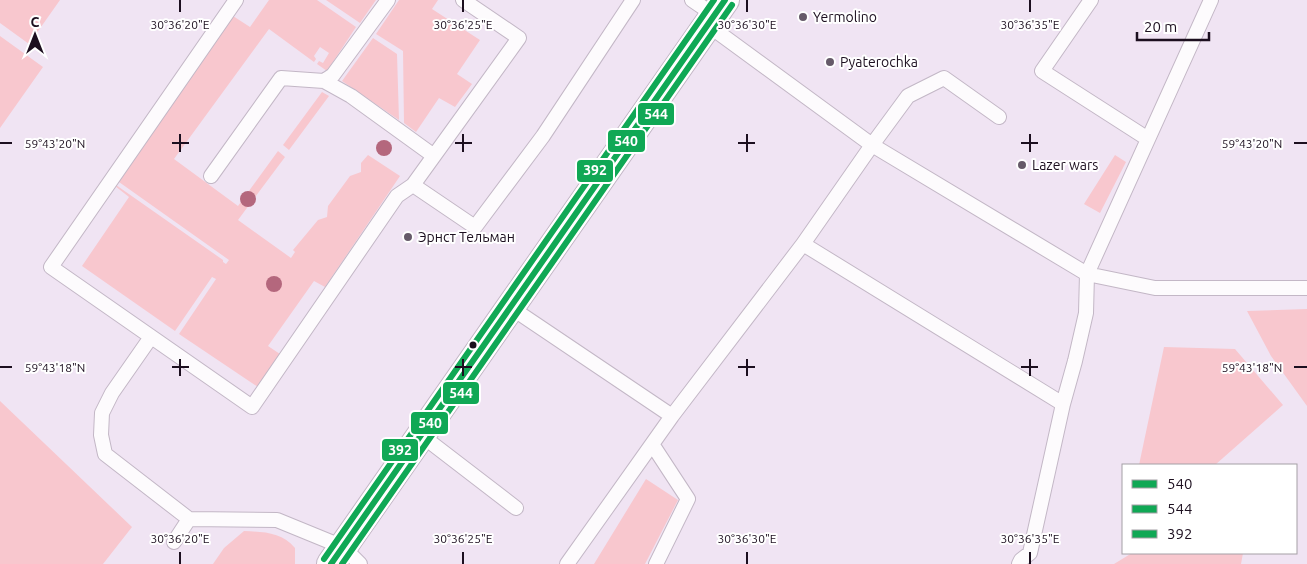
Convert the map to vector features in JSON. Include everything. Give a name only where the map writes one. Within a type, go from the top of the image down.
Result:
[{"type":"main road","points":[[344,558],[421,435],[716,13]]},
{"type":"lane","points":[[236,0],[51,267],[252,407],[397,196],[414,185],[519,38],[463,0]]},
{"type":"lane","points":[[324,81],[333,75],[388,0]]},
{"type":"lane","points":[[414,185],[475,227],[548,129],[633,0]]},
{"type":"lane","points":[[692,0],[716,13],[872,144],[1087,274],[1155,288],[1307,288]]},
{"type":"lane","points":[[1091,0],[1042,71],[1148,139]]},
{"type":"lane","points":[[1019,564],[1030,553],[1063,404],[1086,313],[1087,274],[1211,0]]},
{"type":"lane","points":[[211,176],[281,78],[324,81],[351,96],[434,156]]},
{"type":"lane","points":[[567,564],[672,416],[803,244],[872,144],[908,96],[944,78],[999,117]]},
{"type":"lane","points":[[803,244],[1063,404]]},
{"type":"lane","points":[[510,307],[672,416]]},
{"type":"lane","points":[[151,337],[112,393],[102,413],[101,435],[105,454],[189,519],[277,520],[344,558]]},
{"type":"lane","points":[[421,435],[516,508]]},
{"type":"lane","points":[[652,444],[688,499],[656,564]]},
{"type":"lane","points":[[174,542],[189,519]]},
{"type":"shaded area","points":[[0,0],[60,0],[29,44],[0,23]]},
{"type":"shaded area","points":[[269,0],[317,0],[356,27],[327,71],[317,64],[319,61],[323,63],[329,53],[320,47],[314,56],[316,59],[314,62],[269,29],[174,159],[238,206],[278,151],[285,157],[238,220],[291,258],[295,252],[293,250],[318,220],[327,217],[328,206],[350,176],[361,172],[361,163],[368,155],[400,176],[325,287],[314,281],[268,346],[280,354],[258,387],[179,334],[216,279],[212,277],[175,331],[82,266],[129,197],[116,185],[226,264],[229,260],[119,182],[233,16],[250,27]]},
{"type":"shaded area","points":[[326,0],[376,0],[360,23]]},
{"type":"shaded area","points":[[399,0],[438,0],[432,9],[480,40],[457,74],[472,84],[455,107],[439,98],[416,132],[404,123],[403,51],[376,34]]},
{"type":"shaded area","points":[[0,36],[43,67],[0,128]]},
{"type":"shaded area","points":[[373,38],[397,54],[399,120],[342,81]]},
{"type":"shaded area","points":[[322,92],[329,96],[289,150],[283,145]]},
{"type":"shaded area","points":[[1115,155],[1126,162],[1100,213],[1084,204]]},
{"type":"shaded area","points":[[1307,309],[1307,406],[1271,356],[1247,311]]},
{"type":"shaded area","points":[[1164,347],[1235,349],[1283,405],[1216,464],[1139,464]]},
{"type":"shaded area","points":[[0,401],[132,527],[103,564],[0,564]]},
{"type":"shaded area","points":[[646,479],[678,500],[645,564],[594,564]]},
{"type":"shaded area","points":[[244,531],[272,534],[284,539],[295,548],[295,564],[213,564],[224,548]]},
{"type":"shaded area","points":[[1130,554],[1243,554],[1241,564],[1114,564]]},
{"type":"transit line","name":"392","points":[[324,559],[714,0]]},
{"type":"transit line","name":"540","points":[[331,564],[725,0]]},
{"type":"transit line","name":"544","points":[[342,564],[732,5]]},
{"type":"place","name":"Yermolino","points":[[803,17]]},
{"type":"place","name":"Pyaterochka","points":[[830,62]]},
{"type":"place","name":"Lazer wars","points":[[1022,165]]},
{"type":"place","name":"Эрнст Тельман","points":[[408,237]]}]
